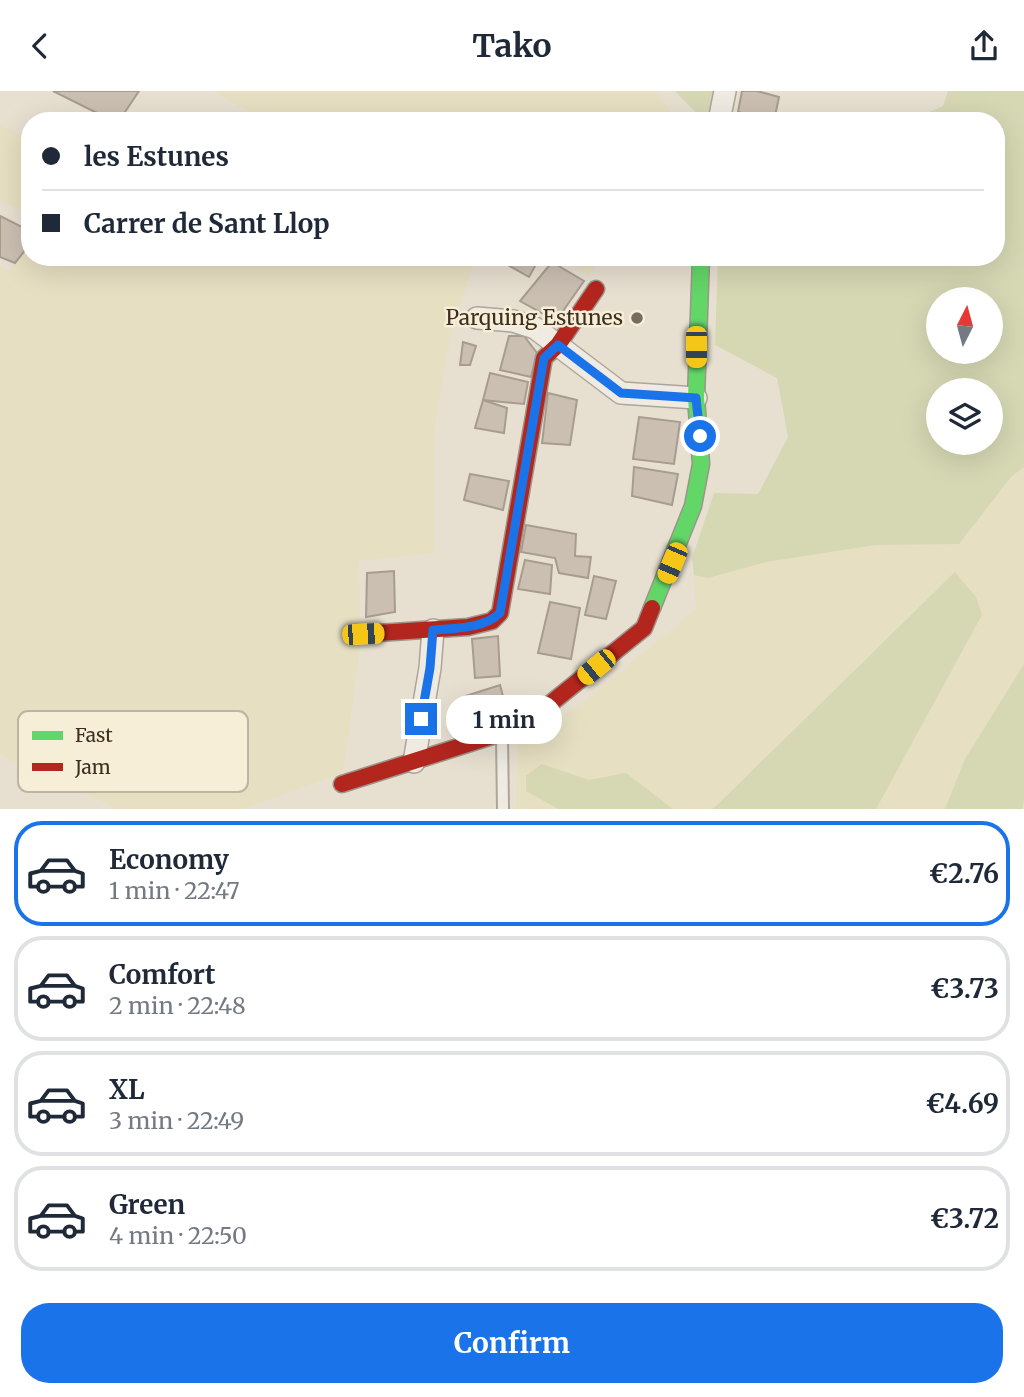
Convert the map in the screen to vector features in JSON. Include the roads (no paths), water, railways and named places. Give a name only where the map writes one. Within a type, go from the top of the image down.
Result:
[{"type":"street","points":[[721,112],[725,91]]},
{"type":"street","points":[[342,784],[502,733],[545,708],[644,628],[693,506],[701,464],[696,398],[701,266]]},
{"type":"street","points":[[363,634],[468,627],[492,621],[500,613],[544,358],[558,345],[596,289]]},
{"type":"street","points":[[477,318],[513,321],[535,328],[621,393],[696,398]]},
{"type":"street","points":[[414,762],[430,668],[433,630]]},
{"type":"lane","points":[[502,733],[503,809]]},
{"type":"place","name":"Parquing Estunes","points":[[637,318]]}]
